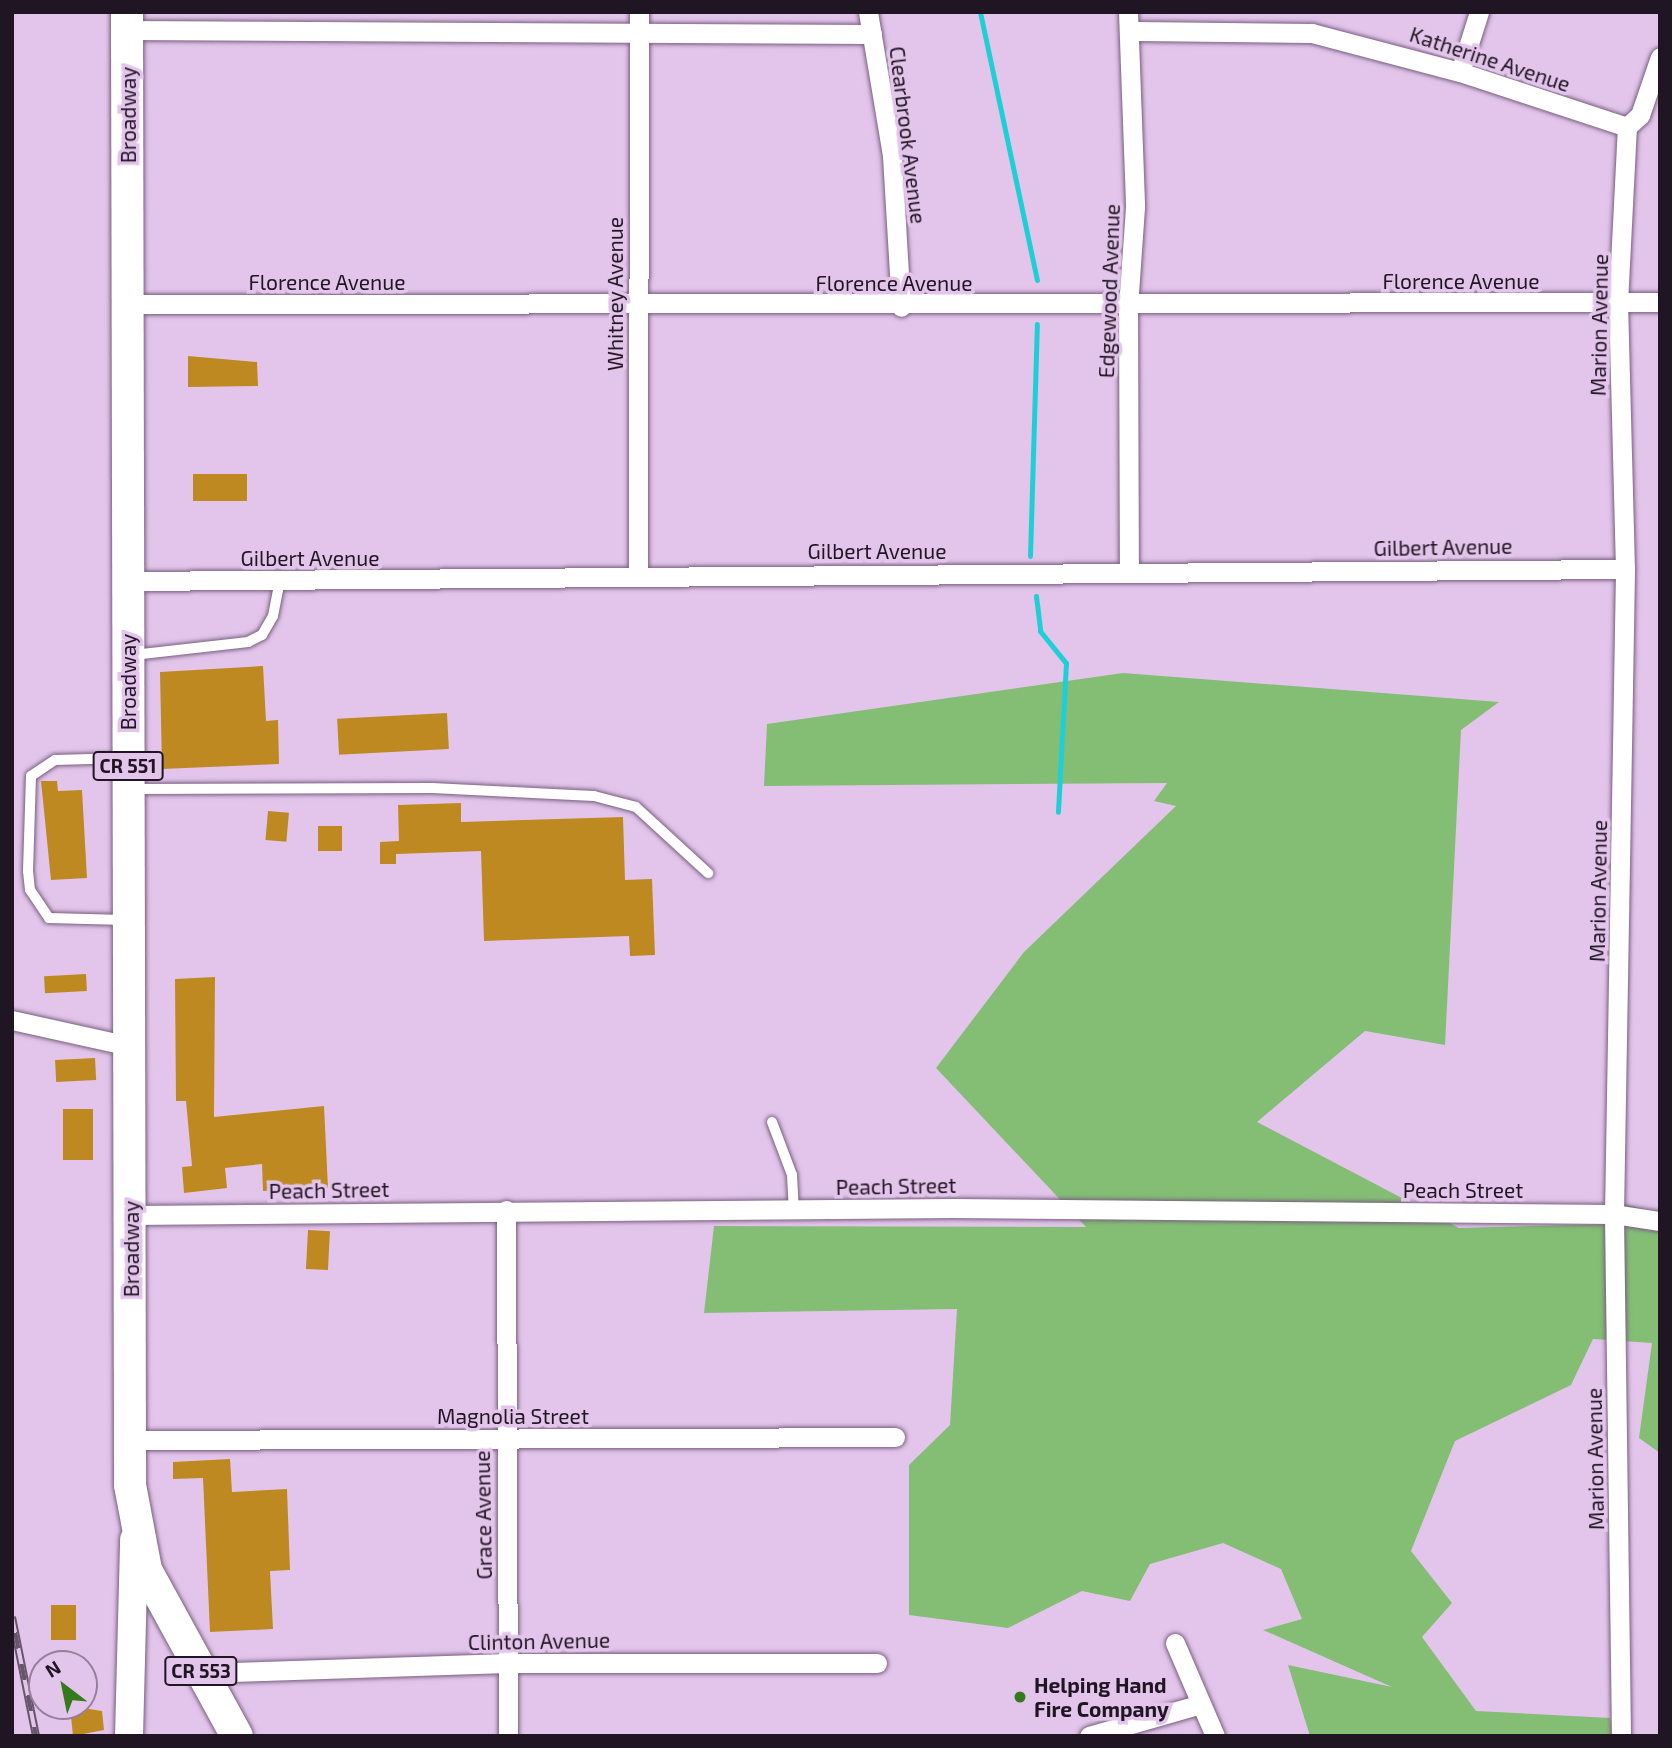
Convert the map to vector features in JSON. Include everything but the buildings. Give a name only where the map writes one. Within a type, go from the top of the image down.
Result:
[{"type":"main road","name":"Broadway","points":[[127,21],[129,1046],[134,1527],[129,1736]]},
{"type":"main road","name":"CR 551","points":[[134,1527],[164,1608]]},
{"type":"main road","name":"Broadway","points":[[131,1658],[143,1628],[164,1608]]},
{"type":"main road","name":"CR 553","points":[[164,1608],[237,1736]]},
{"type":"street","name":"Whitney Avenue","points":[[638,576],[639,12]]},
{"type":"street","name":"Clearbrook Avenue","points":[[868,12],[892,156],[901,307]]},
{"type":"street","points":[[1460,72],[1479,12]]},
{"type":"street","points":[[127,21],[639,33],[872,34]]},
{"type":"street","name":"Katherine Avenue","points":[[1129,22],[1312,33],[1460,72],[1627,127]]},
{"type":"street","name":"Edgewood Avenue","points":[[1129,22],[1135,207],[1128,306],[1129,572]]},
{"type":"street","points":[[1627,127],[1640,115],[1660,57]]},
{"type":"street","name":"Marion Avenue","points":[[1621,1736],[1614,1213],[1625,569],[1618,303],[1627,127]]},
{"type":"street","name":"Florence Avenue","points":[[129,304],[901,307],[1660,302]]},
{"type":"street","name":"Gilbert Avenue","points":[[129,581],[1625,569]]},
{"type":"street","points":[[12,1020],[129,1046]]},
{"type":"street","name":"Peach Street","points":[[131,1215],[506,1210],[794,1210],[1614,1213],[1660,1220]]},
{"type":"street","name":"Grace Avenue","points":[[506,1210],[508,1736]]},
{"type":"street","name":"Magnolia Street","points":[[131,1440],[895,1437]]},
{"type":"street","points":[[1175,1643],[1215,1736]]},
{"type":"street","name":"Clinton Avenue","points":[[202,1673],[507,1663],[877,1663]]},
{"type":"street","points":[[1089,1736],[1201,1704]]},
{"type":"lane","points":[[128,656],[248,642],[262,635],[273,616],[280,581]]},
{"type":"lane","points":[[128,758],[55,760],[38,767],[31,776],[28,871],[30,890],[49,918],[129,920]]},
{"type":"lane","points":[[128,789],[432,788],[594,796],[636,807],[708,873]]},
{"type":"lane","points":[[772,1122],[792,1175],[794,1210]]},
{"type":"green space","points":[[1123,673],[1499,702],[1461,730],[1445,1045],[1365,1031],[1257,1122],[1459,1228],[1617,1224],[1620,1203],[1660,1213],[1660,1453],[1639,1438],[1652,1343],[1593,1339],[1571,1385],[1455,1441],[1411,1551],[1452,1603],[1422,1637],[1476,1711],[1610,1718],[1612,1736],[1310,1736],[1288,1665],[1392,1687],[1263,1630],[1302,1619],[1281,1569],[1223,1543],[1150,1564],[1130,1601],[1082,1591],[1008,1628],[909,1615],[909,1465],[950,1425],[957,1309],[704,1313],[714,1226],[1086,1227],[936,1068],[1024,952],[1176,806],[1154,801],[1167,783],[764,786],[767,724]]},
{"type":"waterway","points":[[980,12],[1037,280]]},
{"type":"waterway","points":[[1030,556],[1037,324]]},
{"type":"waterway","points":[[1036,596],[1040,631],[1066,663],[1058,812]]},
{"type":"railway","points":[[12,1617],[36,1736]]},
{"type":"place","name":"Helping Hand Fire Company","points":[[1020,1697]]}]
